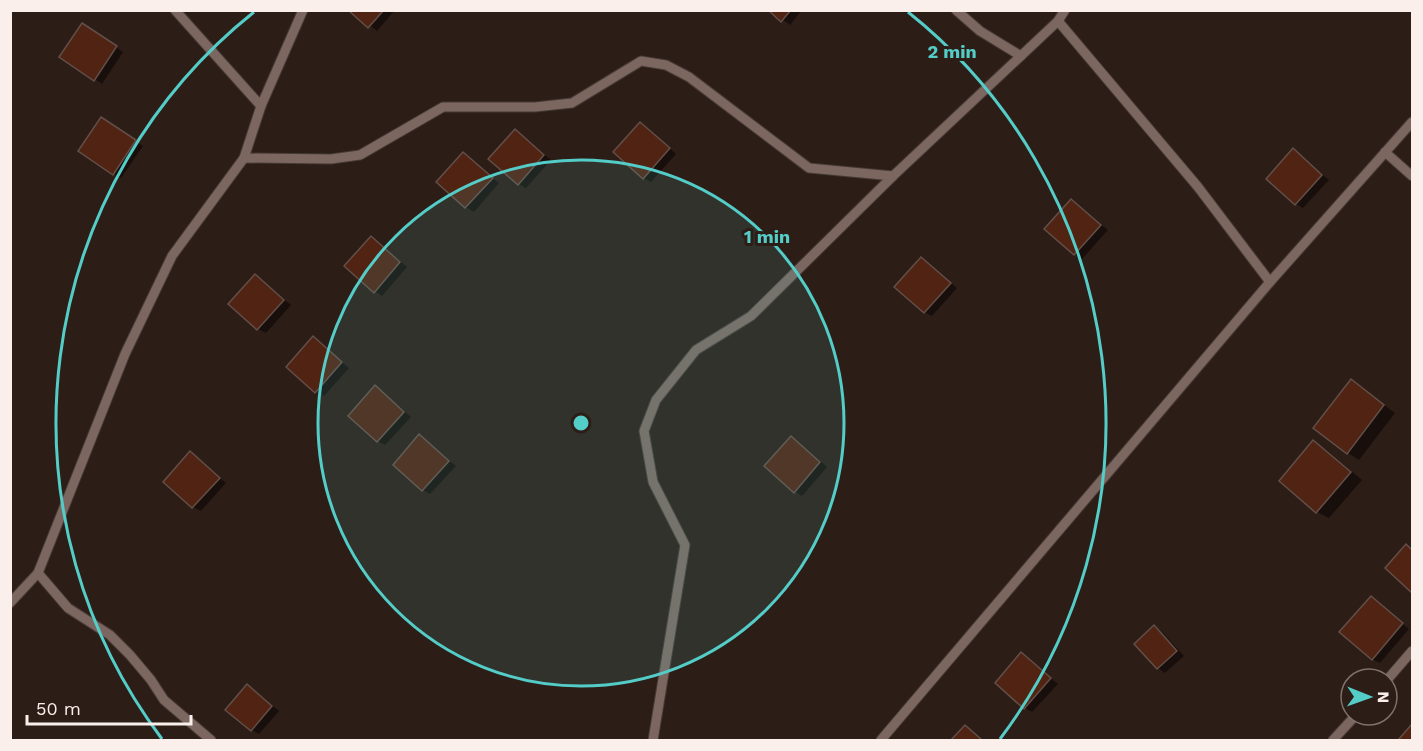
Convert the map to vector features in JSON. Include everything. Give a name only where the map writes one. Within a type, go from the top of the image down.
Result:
[{"type":"lane","points":[[175,10],[261,106]]},
{"type":"lane","points":[[10,603],[38,573],[124,354],[172,256],[244,158],[261,106],[303,10]]},
{"type":"lane","points":[[956,10],[980,31],[1021,56]]},
{"type":"lane","points":[[653,741],[685,545],[653,482],[644,431],[656,400],[696,350],[751,316],[893,176],[1058,21],[1065,10]]},
{"type":"lane","points":[[1058,21],[1198,187],[1270,282]]},
{"type":"lane","points":[[244,158],[331,159],[360,155],[443,107],[536,107],[572,103],[641,61],[666,65],[689,77],[809,168],[893,176]]},
{"type":"lane","points":[[881,741],[1270,282],[1413,122]]},
{"type":"lane","points":[[1385,152],[1413,176]]},
{"type":"lane","points":[[38,573],[68,608],[110,635],[130,655],[164,700],[211,741]]},
{"type":"lane","points":[[1399,667],[1413,651]]},
{"type":"lane","points":[[1333,741],[1345,727]]},
{"type":"building","points":[[348,10],[384,10],[368,28]]},
{"type":"building","points":[[768,10],[791,10],[781,22]]},
{"type":"building","points":[[82,23],[117,46],[94,81],[59,57]]},
{"type":"building","points":[[101,117],[136,140],[113,175],[78,151]]},
{"type":"building","points":[[640,122],[670,148],[643,179],[613,152]]},
{"type":"building","points":[[515,129],[544,155],[518,185],[488,159]]},
{"type":"building","points":[[1293,148],[1322,175],[1295,205],[1266,179]]},
{"type":"building","points":[[463,152],[493,178],[465,208],[436,182]]},
{"type":"building","points":[[1071,199],[1101,225],[1074,255],[1044,229]]},
{"type":"building","points":[[371,236],[400,262],[374,293],[344,266]]},
{"type":"building","points":[[921,257],[951,283],[924,313],[894,287]]},
{"type":"building","points":[[255,274],[284,300],[257,330],[228,304]]},
{"type":"building","points":[[313,336],[342,362],[315,393],[286,367]]},
{"type":"building","points":[[1351,379],[1384,405],[1347,454],[1313,428]]},
{"type":"building","points":[[375,385],[404,412],[377,442],[348,416]]},
{"type":"building","points":[[419,434],[449,461],[422,491],[393,465]]},
{"type":"building","points":[[791,436],[820,462],[794,493],[764,466]]},
{"type":"building","points":[[1313,440],[1351,472],[1316,513],[1279,481]]},
{"type":"building","points":[[190,451],[220,478],[192,508],[163,482]]},
{"type":"building","points":[[1406,544],[1412,550],[1412,593],[1385,568]]},
{"type":"building","points":[[1371,596],[1403,623],[1372,660],[1339,632]]},
{"type":"building","points":[[1154,625],[1177,651],[1157,669],[1134,644]]},
{"type":"building","points":[[1021,652],[1051,678],[1024,709],[995,683]]},
{"type":"building","points":[[247,684],[272,706],[251,731],[225,710]]},
{"type":"building","points":[[1412,724],[1412,740],[1398,740]]},
{"type":"building","points":[[965,725],[982,740],[951,740]]}]
